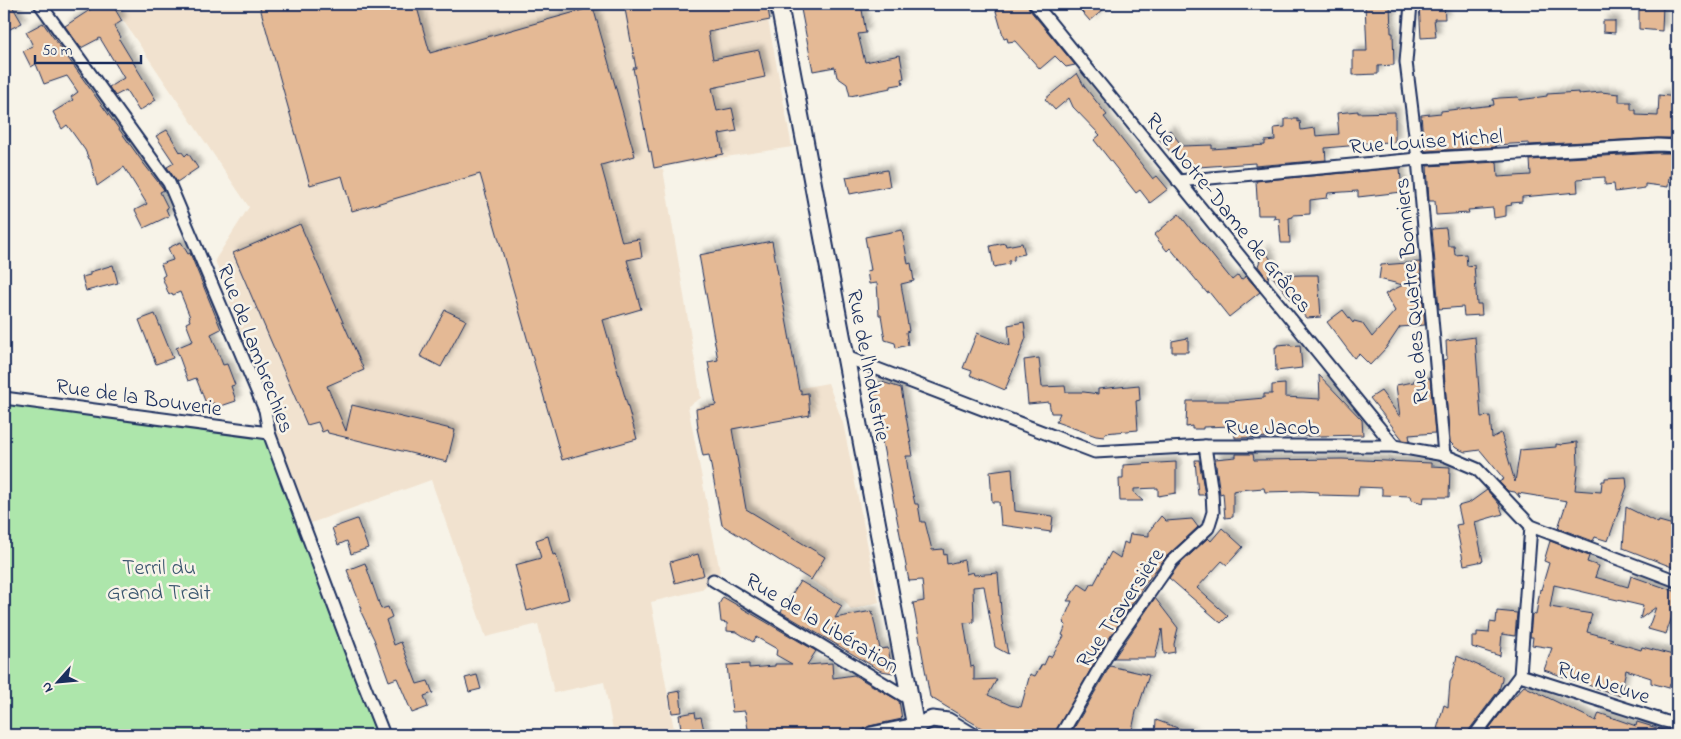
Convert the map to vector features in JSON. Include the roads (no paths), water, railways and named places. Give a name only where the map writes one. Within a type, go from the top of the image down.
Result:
[{"type":"main road","name":"Rue de l'Industrie","points":[[779,4],[917,731]]},
{"type":"street","name":"Rue de Lambrechies","points":[[40,4],[169,183],[264,410],[269,433],[348,645],[384,735]]},
{"type":"street","name":"Rue Notre-Dame de Grâces","points":[[1035,4],[1394,446]]},
{"type":"street","name":"Rue des Quatre Bonniers","points":[[1411,4],[1406,62],[1418,159],[1444,455]]},
{"type":"street","name":"Rue Louise Michel","points":[[1178,181],[1418,159],[1658,145],[1677,146]]},
{"type":"street","name":"Rue Jacob","points":[[846,357],[1095,452],[1205,446],[1394,446],[1444,455],[1478,469],[1531,526],[1677,581]]},
{"type":"street","name":"Rue de la Bouverie","points":[[4,398],[269,433]]},
{"type":"street","name":"Rue Traversière","points":[[1061,735],[1113,645],[1172,561],[1208,528],[1213,512],[1205,446]]},
{"type":"street","points":[[1475,735],[1520,675],[1531,526]]},
{"type":"street","name":"Rue de la Libération","points":[[713,580],[911,700]]},
{"type":"street","name":"Rue Neuve","points":[[1520,675],[1677,724]]},
{"type":"street","points":[[871,735],[917,731],[932,719],[952,723],[972,735]]},
{"type":"park label","name":"Terril du Grand Trait","points":[[159,578]]}]
